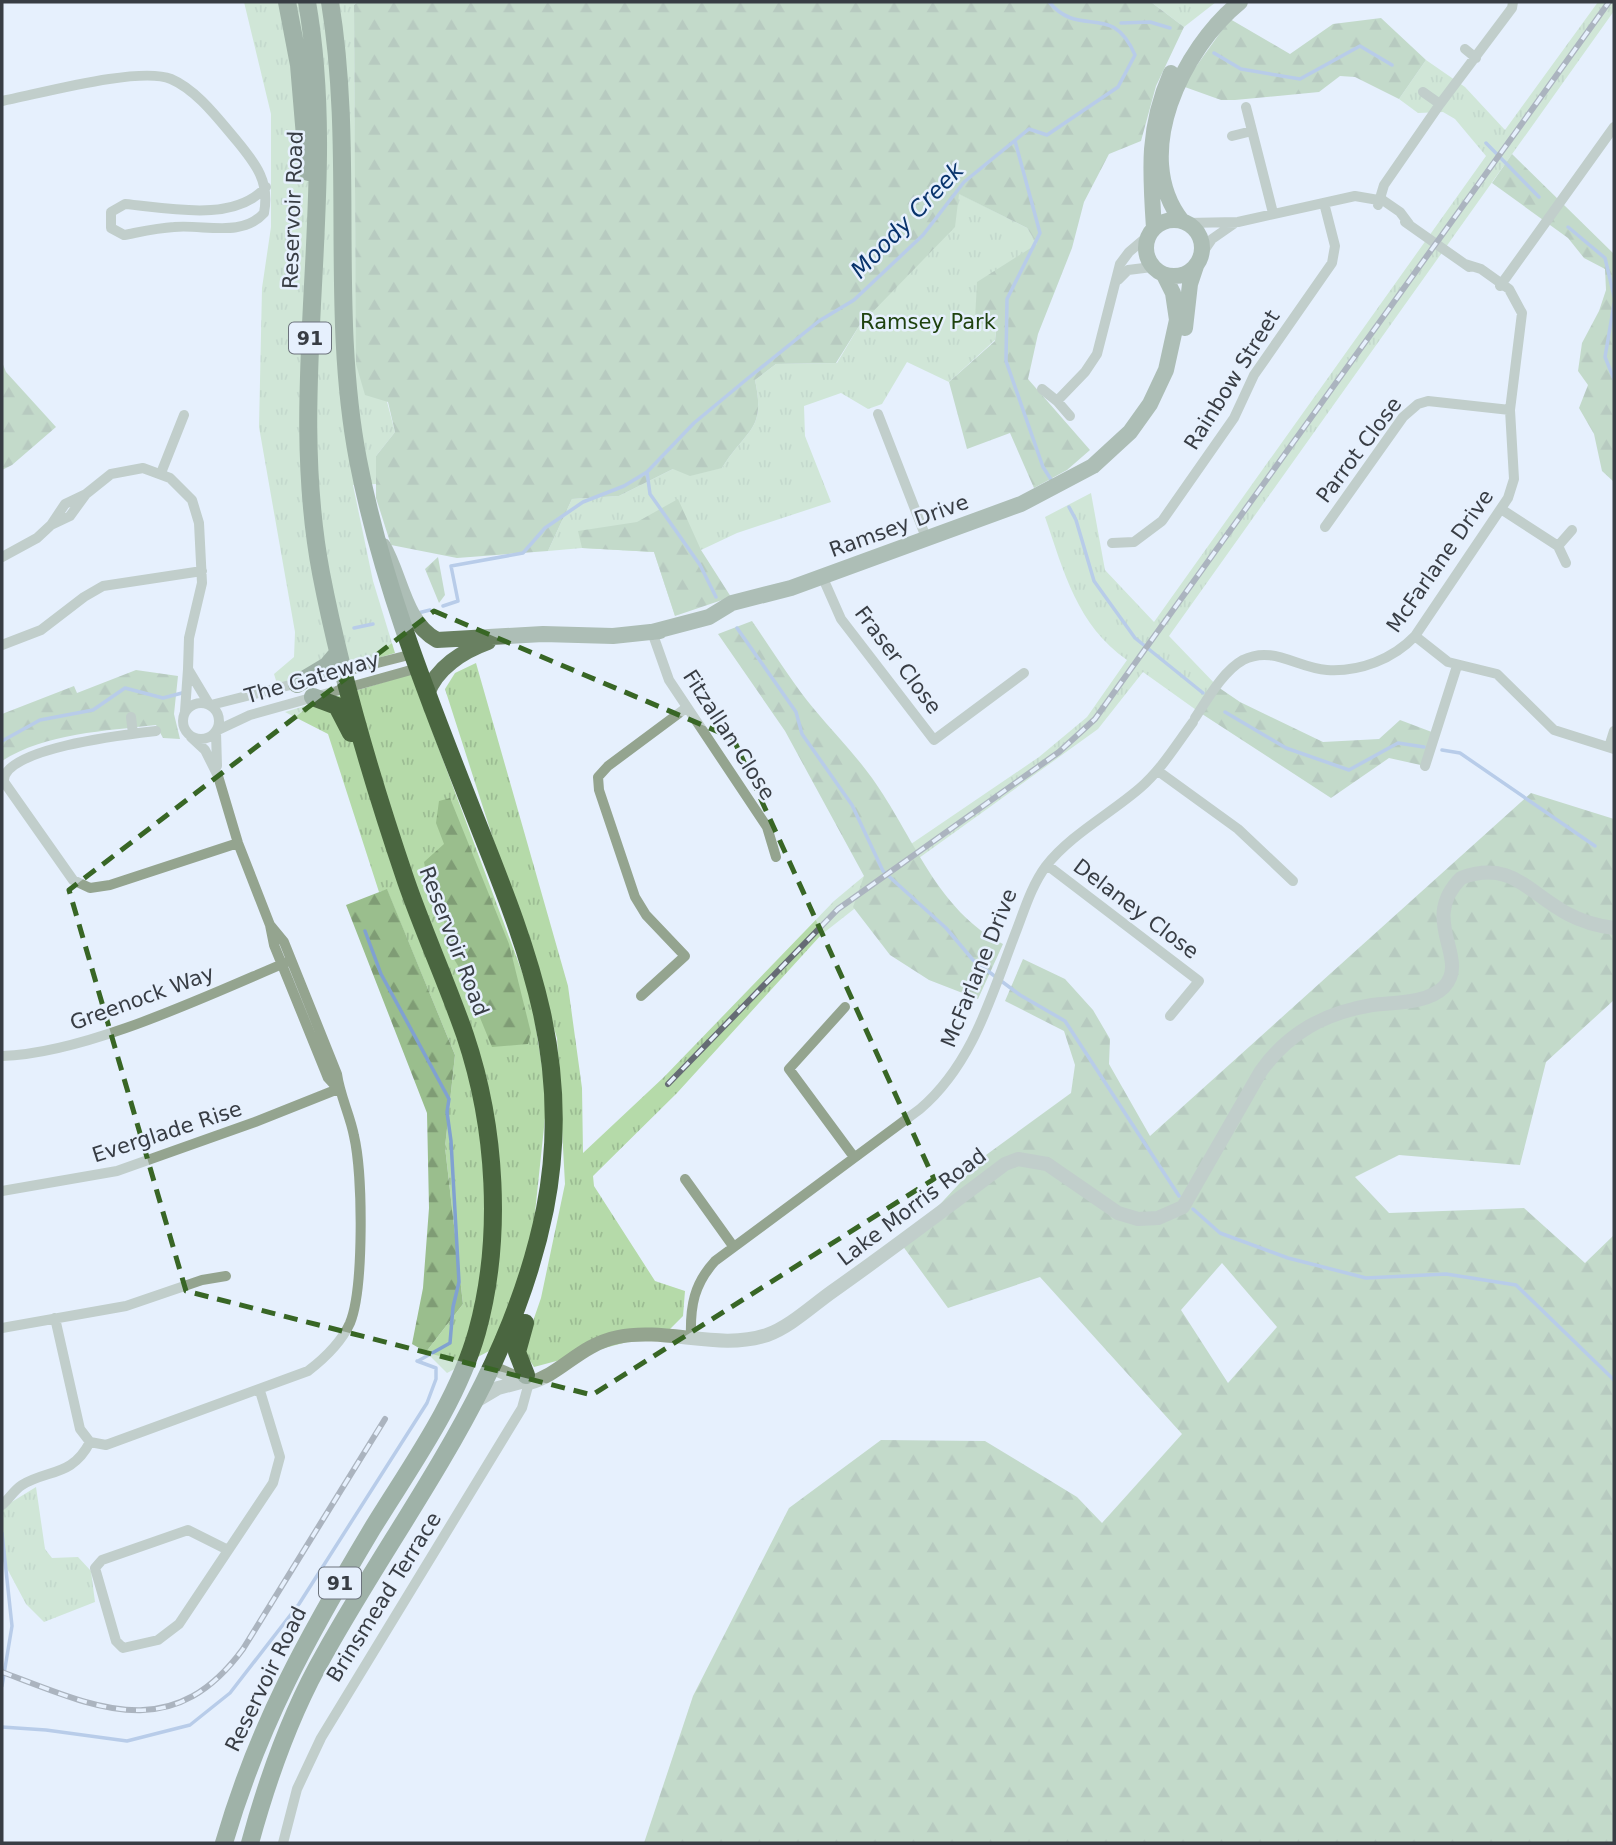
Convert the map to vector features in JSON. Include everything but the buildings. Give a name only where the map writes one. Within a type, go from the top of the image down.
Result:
[{"type":"main road","points":[[287,2],[303,104],[313,263]]},
{"type":"main road","name":"Reservoir Road","points":[[224,1843],[267,1718],[309,1635],[450,1396],[477,1333],[488,1267],[492,1221],[482,1102],[465,1034],[395,846],[338,653],[317,552],[310,491],[309,363],[319,116],[307,2]]},
{"type":"main road","name":"91","points":[[330,2],[340,94],[348,397],[374,532],[427,694],[535,974],[552,1067],[554,1121]]},
{"type":"main road","points":[[1225,2],[1189,42],[1162,94],[1151,141],[1151,232],[1146,251],[1158,271],[1182,276],[1199,260],[1198,234],[1168,201],[1163,185],[1162,149],[1167,116],[1178,82],[1194,51],[1213,26],[1240,2]]},
{"type":"main road","points":[[1151,232],[1167,221],[1185,222]]},
{"type":"main road","name":"Ramsey Drive","points":[[1021,504],[1061,494],[1093,477],[1123,453],[1146,425],[1163,399],[1177,368],[1190,284],[1199,260]]},
{"type":"main road","name":"Ramsey Drive","points":[[374,532],[392,563],[414,621],[430,636],[445,641],[507,636],[652,632],[709,617],[732,603],[791,588],[1021,504],[1075,476],[1106,455],[1130,432],[1150,404],[1166,370],[1175,338],[1176,306],[1158,271]]},
{"type":"main road","name":"Ramsey Drive","points":[[427,694],[444,667],[483,644],[507,636]]},
{"type":"main road","points":[[297,684],[327,666],[338,653]]},
{"type":"main road","points":[[313,697],[327,700],[344,714],[376,814],[395,846]]},
{"type":"main road","points":[[527,1379],[519,1360],[517,1343],[536,1293],[555,1208],[558,1173],[554,1121]]},
{"type":"main road","name":"Reservoir Road","points":[[250,1843],[267,1784],[307,1688],[476,1401],[524,1293],[545,1208],[552,1163],[554,1121]]},
{"type":"main road","points":[[368,1536],[420,1464],[470,1371],[492,1363],[477,1333]]},
{"type":"street","points":[[1379,202],[1384,185],[1512,8],[1513,2]]},
{"type":"street","points":[[1465,49],[1476,58]]},
{"type":"street","points":[[2,101],[136,76],[159,75],[172,79],[191,93],[233,136],[256,164],[266,187],[264,213],[258,220],[241,227],[173,227],[124,235],[111,228],[111,212],[125,204],[227,209],[249,203],[266,187]]},
{"type":"street","points":[[1423,92],[1440,104]]},
{"type":"street","points":[[1247,107],[1273,213]]},
{"type":"street","points":[[1500,286],[1614,127]]},
{"type":"street","points":[[1232,136],[1252,131]]},
{"type":"street","points":[[1185,222],[1238,222],[1348,200],[1356,196],[1379,202],[1400,212],[1409,224],[1500,286]]},
{"type":"street","name":"Rainbow Street","points":[[1112,543],[1135,542],[1162,521],[1234,418],[1254,375],[1332,263],[1335,246],[1324,203]]},
{"type":"street","points":[[1199,260],[1212,239],[1238,222]]},
{"type":"street","points":[[1057,401],[1097,354],[1122,259],[1151,232]]},
{"type":"street","points":[[1465,264],[1501,273],[1518,260]]},
{"type":"street","points":[[1481,269],[1500,286]]},
{"type":"street","points":[[1116,282],[1128,270],[1158,271]]},
{"type":"street","name":"McFarlane Drive","points":[[691,1337],[691,1310],[696,1287],[702,1276],[733,1246],[920,1110],[945,1086],[968,1050],[1037,880],[1047,865],[1158,771],[1232,668],[1251,657],[1279,656],[1328,670],[1381,662],[1399,652],[1415,636],[1501,509],[1514,479],[1510,410],[1521,338],[1513,304],[1500,286]]},
{"type":"street","points":[[1042,389],[1070,416]]},
{"type":"street","name":"Parrot Close","points":[[1325,527],[1403,417],[1418,404],[1428,401],[1510,410]]},
{"type":"street","points":[[878,414],[927,540]]},
{"type":"street","points":[[162,473],[184,415]]},
{"type":"street","points":[[2,557],[71,516],[86,494],[111,474],[143,468],[162,473],[185,490],[196,510],[202,571],[200,597],[189,638],[186,711],[183,722],[191,737],[205,750],[218,776],[239,843],[328,1078],[338,1088],[350,1118],[358,1160],[359,1290],[356,1307],[342,1338],[322,1361],[301,1375],[113,1444],[90,1442],[84,1437],[78,1421],[55,1318]]},
{"type":"street","points":[[1501,509],[1558,546],[1566,563]]},
{"type":"street","points":[[1558,546],[1572,530]]},
{"type":"street","points":[[2,645],[41,629],[103,586],[202,571]]},
{"type":"street","name":"Fraser Close","points":[[822,576],[841,619],[934,740],[1024,673]]},
{"type":"street","name":"Fitzallan Close","points":[[652,632],[663,667],[686,708],[766,827],[776,857]]},
{"type":"street","points":[[1415,636],[1457,666],[1490,670],[1554,730],[1612,748],[1614,731]]},
{"type":"street","name":"The Gateway","points":[[210,705],[297,684],[346,680],[416,661]]},
{"type":"street","points":[[1425,766],[1457,666]]},
{"type":"street","points":[[188,669],[220,719],[217,731],[218,776]]},
{"type":"street","name":"The Gateway","points":[[217,731],[231,722],[313,697],[346,680]]},
{"type":"street","points":[[186,711],[193,704],[210,705]]},
{"type":"street","points":[[641,996],[685,956],[646,915],[635,897],[599,790],[598,777],[608,766],[686,708]]},
{"type":"street","points":[[131,717],[133,734]]},
{"type":"street","points":[[156,731],[65,745],[16,762],[3,774],[8,790],[73,880],[81,886],[99,889],[239,843]]},
{"type":"street","points":[[191,737],[202,740],[217,731]]},
{"type":"street","points":[[1158,771],[1238,829],[1293,881]]},
{"type":"street","name":"Delaney Close","points":[[1047,865],[1199,981],[1170,1016]]},
{"type":"street","name":"Lake Morris Road","points":[[476,1401],[498,1388],[527,1379],[542,1379],[581,1350],[618,1337],[657,1334],[742,1339],[767,1335],[876,1260],[1005,1164],[1018,1159],[1048,1164],[1104,1204],[1138,1219],[1158,1218],[1184,1207],[1261,1072],[1275,1052],[1303,1027],[1332,1014],[1413,1000],[1443,988],[1450,979],[1452,965],[1443,901],[1461,878],[1492,872],[1520,880],[1566,913],[1596,926],[1614,928]]},
{"type":"street","name":"Greenock Way","points":[[2,1056],[84,1040],[206,996],[286,962]]},
{"type":"street","points":[[845,1007],[789,1069],[855,1157]]},
{"type":"street","name":"Everglade Rise","points":[[2,1191],[108,1174],[255,1122],[338,1088]]},
{"type":"street","points":[[685,1179],[733,1246]]},
{"type":"street","points":[[2,1328],[126,1306],[202,1280],[226,1276]]},
{"type":"street","points":[[492,1363],[527,1379]]},
{"type":"street","name":"Brinsmead Terrace","points":[[283,1843],[306,1765],[337,1709],[516,1417],[527,1379]]},
{"type":"street","points":[[228,1550],[188,1530],[102,1560],[95,1568],[116,1641],[123,1648],[158,1640],[179,1624],[228,1550],[272,1483],[280,1457],[260,1391]]},
{"type":"street","points":[[2,1505],[23,1484],[68,1467],[79,1459],[90,1442]]},
{"type":"highlighted area","points":[[434,611],[733,738],[934,1179],[592,1395],[186,1291],[69,890]]},
{"type":"green space","points":[[244,2],[358,2],[354,5],[356,284],[395,432],[376,456],[376,484],[353,485],[373,581],[395,653],[278,687],[274,674],[294,657],[295,632],[259,427],[262,288],[271,227],[271,114]]},
{"type":"green space","points":[[358,2],[1151,2],[1184,27],[1156,86],[1141,141],[1109,154],[1084,202],[1072,248],[1038,334],[1028,379],[1090,450],[1067,470],[1034,488],[1010,433],[967,449],[949,382],[995,341],[996,331],[975,320],[977,282],[1037,244],[1027,228],[959,194],[955,227],[859,326],[836,363],[776,364],[755,380],[758,397],[756,420],[722,468],[690,476],[673,469],[619,496],[572,499],[548,551],[457,558],[391,545],[376,498],[376,456],[395,432],[388,402],[365,395],[356,364],[354,5]]},
{"type":"green space","points":[[1151,2],[1216,2],[1184,27]]},
{"type":"green space","points":[[1598,2],[1614,2],[1614,11],[1169,636],[1218,687],[1199,712],[1143,672],[1098,729],[919,858],[821,935],[677,1093],[593,1176],[594,1186],[655,1281],[685,1291],[683,1316],[668,1331],[534,1367],[523,1350],[541,1298],[565,1184],[557,1038],[445,689],[455,673],[476,663],[568,986],[582,1088],[583,1153],[664,1077],[834,901],[864,876],[1039,757],[1087,717],[1127,660],[1110,646],[1084,614],[1066,577],[1045,517],[1091,493],[1105,570],[1154,622],[1486,156],[1455,119],[1443,112],[1418,113],[1399,99],[1426,60],[1465,87],[1505,130]]},
{"type":"green space","points":[[1381,18],[1426,60],[1399,99],[1355,77],[1340,76],[1319,92],[1235,100],[1221,100],[1182,86],[1230,19],[1290,54],[1333,24]]},
{"type":"green space","points":[[1512,154],[1614,254],[1614,482],[1602,471],[1594,434],[1579,408],[1588,385],[1578,371],[1582,343],[1599,311],[1606,290],[1605,269],[1584,258],[1568,238],[1492,183]]},
{"type":"green space","name":"Ramsey Park","points":[[958,193],[1027,228],[1038,245],[996,330],[995,340],[949,382],[907,362],[882,404],[868,409],[841,393],[804,406],[805,436],[831,502],[737,533],[701,550],[675,616],[654,552],[582,548],[548,551],[572,499],[619,496],[673,469],[722,468],[756,420],[758,397],[755,380],[776,364],[837,363],[859,326]]},
{"type":"green space","points":[[2,362],[6,372],[56,427],[12,465],[2,470]]},
{"type":"green space","points":[[678,499],[701,550],[731,597],[675,616],[654,552],[582,548],[578,531],[637,522]]},
{"type":"green space","points":[[438,557],[445,595],[439,603],[425,569]]},
{"type":"green space","points":[[752,621],[821,718],[872,778],[943,892],[980,930],[1003,944],[978,999],[929,980],[890,955],[853,907],[864,876],[785,731],[718,634]]},
{"type":"green space","points":[[136,670],[178,676],[174,714],[180,739],[163,738],[156,725],[97,732],[37,744],[2,761],[2,714],[74,686],[77,693]]},
{"type":"green space","points":[[411,674],[531,996],[547,1099],[532,1241],[493,1349],[447,1373],[426,1352],[463,1304],[445,1147],[455,1055],[387,890],[379,892],[328,734],[285,712]]},
{"type":"green space","points":[[1218,687],[1240,702],[1323,742],[1379,739],[1400,720],[1437,734],[1425,766],[1389,758],[1331,798],[1199,712]]},
{"type":"green space","points":[[1531,793],[1614,819],[1614,1000],[1546,1062],[1520,1165],[1399,1155],[1355,1177],[1389,1213],[1524,1208],[1585,1263],[1614,1235],[1614,1843],[644,1843],[693,1696],[789,1508],[881,1440],[985,1441],[1077,1497],[1102,1523],[1182,1434],[1040,1277],[948,1308],[902,1245],[986,1155],[1071,1093],[1075,1065],[1064,1031],[1005,1001],[1023,959],[1065,979],[1093,1010],[1110,1039],[1109,1064],[1150,1136]],"holes":[[[1222,1263],[1277,1327],[1228,1383],[1181,1310]]]},
{"type":"green space","points":[[450,798],[509,944],[531,1033],[528,1044],[492,1047],[460,969],[446,946],[444,918],[428,884],[424,862],[444,844],[436,823],[439,801]]},
{"type":"green space","points":[[387,889],[455,1055],[445,1147],[463,1304],[426,1352],[412,1344],[423,1288],[429,1208],[427,1113],[346,905]]},
{"type":"green space","points":[[36,1487],[45,1549],[52,1558],[78,1557],[91,1571],[95,1602],[44,1622],[26,1604],[2,1559],[2,1508]]},
{"type":"waterway","name":"Moody Creek","points":[[716,597],[700,565],[650,494],[647,472],[694,423],[819,321],[854,300],[923,235],[964,182],[1029,129],[1047,135],[1118,87],[1135,55],[1126,38],[1106,24],[1073,19],[1049,2]]},
{"type":"waterway","points":[[1121,23],[1150,22],[1170,28]]},
{"type":"waterway","points":[[1214,53],[1241,69],[1300,79],[1360,46],[1392,65]]},
{"type":"waterway","points":[[1015,141],[1040,233],[1007,299],[1006,361],[1043,467],[1052,481]]},
{"type":"waterway","points":[[1486,143],[1539,197]]},
{"type":"waterway","points":[[1568,227],[1605,258],[1614,296]]},
{"type":"waterway","points":[[1614,304],[1605,357],[1614,379]]},
{"type":"waterway","points":[[443,606],[458,601],[451,566],[523,553],[545,528],[583,502],[624,486],[647,472]]},
{"type":"waterway","points":[[1069,507],[1076,520],[1094,581],[1135,638],[1203,693]]},
{"type":"waterway","points":[[418,613],[430,610]]},
{"type":"waterway","points":[[354,628],[373,624]]},
{"type":"waterway","points":[[737,628],[796,712],[802,734],[852,805],[883,871],[946,928],[973,960],[1020,995],[1065,1021],[1179,1196]]},
{"type":"waterway","points":[[2,741],[40,720],[93,710],[125,688],[163,698],[182,693]]},
{"type":"waterway","points":[[1225,712],[1286,748],[1349,770],[1398,743],[1424,747]]},
{"type":"waterway","points":[[1442,750],[1460,753],[1595,846]]},
{"type":"waterway","points":[[365,931],[381,974],[449,1099],[447,1112],[459,1282],[453,1307],[450,1343],[418,1361]]},
{"type":"waterway","points":[[1193,1209],[1220,1233],[1288,1258],[1366,1278],[1446,1274],[1516,1285],[1614,1380]]},
{"type":"waterway","points":[[2,1727],[127,1741],[190,1725],[230,1693],[299,1604],[427,1403],[436,1379],[436,1368],[417,1361]]},
{"type":"waterway","points":[[2,1533],[12,1626],[2,1686]]},
{"type":"railway","points":[[668,1084],[838,909],[1059,752],[1095,719],[1609,2]]},
{"type":"railway","points":[[2,1672],[100,1706],[130,1710],[159,1708],[188,1699],[216,1680],[243,1649],[385,1419]]}]
